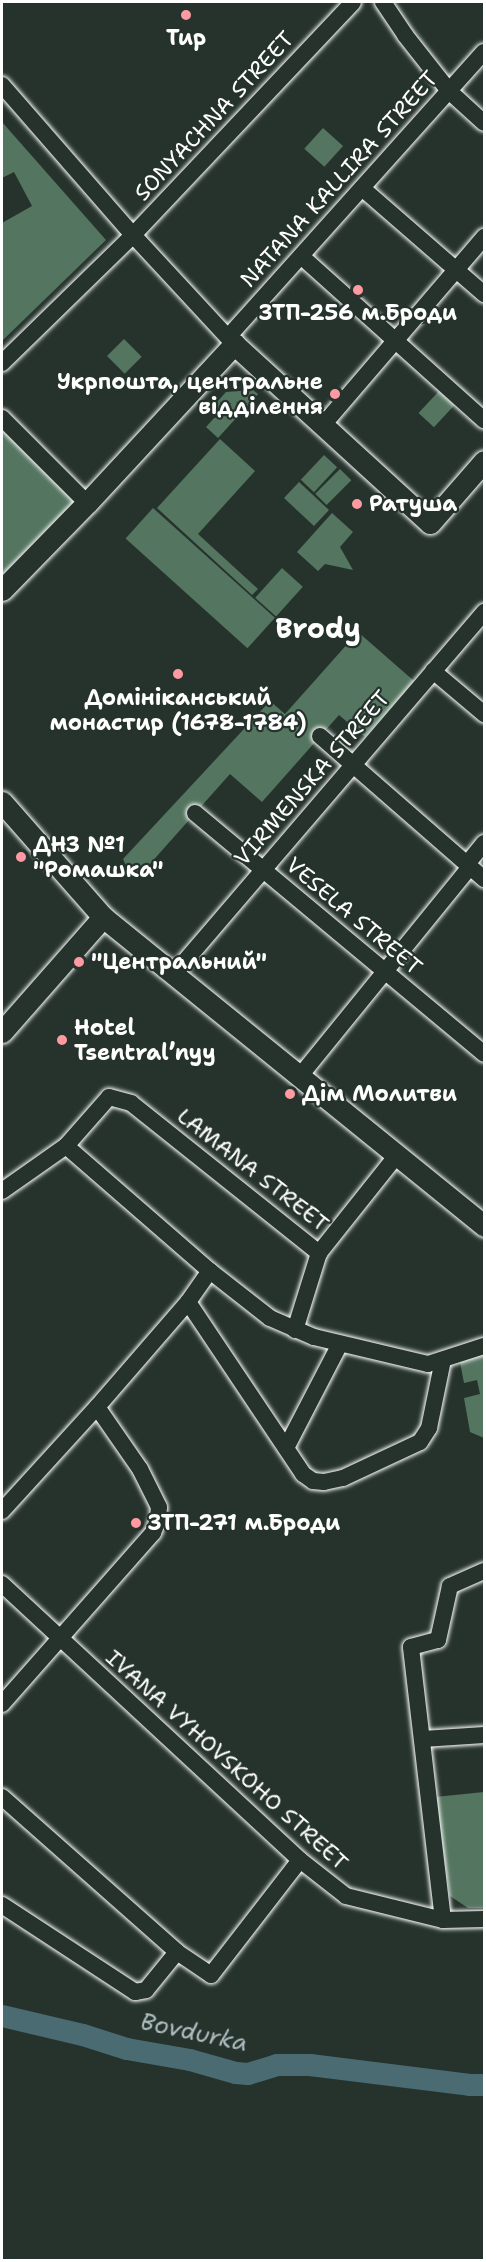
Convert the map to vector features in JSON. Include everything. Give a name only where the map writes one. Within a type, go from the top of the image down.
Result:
[{"type":"main road","points":[[2,590],[87,503],[231,340],[430,523],[484,461]]},
{"type":"main road","points":[[2,802],[103,917],[484,1226]]},
{"type":"main road","points":[[2,1032],[103,917]]},
{"type":"street","name":"SONYACHNA STREET","points":[[2,363],[133,235],[353,2]]},
{"type":"street","points":[[383,2],[405,35],[449,91],[484,123]]},
{"type":"street","name":"NATANA KALLIRA STREET","points":[[231,340],[301,256],[484,52]]},
{"type":"street","points":[[2,85],[133,235],[231,340]]},
{"type":"street","points":[[362,188],[484,294]]},
{"type":"street","points":[[323,425],[484,237]]},
{"type":"street","points":[[301,256],[484,420]]},
{"type":"street","points":[[2,418],[87,503]]},
{"type":"street","name":"VIRMENSKA STREET","points":[[174,974],[484,612]]},
{"type":"street","points":[[433,671],[484,714]]},
{"type":"street","points":[[320,736],[484,879]]},
{"type":"street","name":"VESELA STREET","points":[[195,813],[484,1054]]},
{"type":"street","points":[[300,1076],[484,843]]},
{"type":"street","name":"LAMANA STREET","points":[[66,1146],[110,1096],[131,1103],[319,1252],[397,1155]]},
{"type":"street","points":[[2,1191],[66,1146],[249,1304],[270,1318],[295,1330],[340,1344],[428,1364],[484,1346]]},
{"type":"street","points":[[295,1330],[319,1252]]},
{"type":"street","points":[[2,1511],[97,1407],[188,1302],[210,1271]]},
{"type":"street","points":[[188,1302],[303,1474],[313,1481],[324,1482],[342,1478],[415,1446],[429,1428],[443,1360]]},
{"type":"street","points":[[286,1448],[340,1344]]},
{"type":"street","points":[[2,1704],[153,1533],[158,1520],[159,1507],[140,1468],[97,1407]]},
{"type":"street","points":[[443,1920],[411,1647],[438,1640],[450,1586],[484,1570]]},
{"type":"street","name":"IVANA VYHOVSKOHO STREET","points":[[2,1584],[300,1860],[346,1896],[443,1920],[484,1919]]},
{"type":"street","points":[[423,1739],[484,1735]]},
{"type":"street","points":[[2,1797],[177,1952],[210,1975],[300,1860]]},
{"type":"street","points":[[2,1905],[139,1993],[146,1990],[177,1952]]},
{"type":"green space","points":[[2,122],[106,240],[2,341],[2,223],[32,206],[14,172],[2,178]]},
{"type":"green space","points":[[323,128],[343,146],[324,167],[304,149]]},
{"type":"green space","points":[[124,339],[142,357],[125,374],[107,356]]},
{"type":"green space","points":[[253,390],[258,394],[218,438],[206,427],[215,417],[209,411],[226,392]]},
{"type":"green space","points":[[439,391],[454,405],[434,427],[419,413]]},
{"type":"green space","points":[[2,427],[75,501],[2,575]]},
{"type":"green space","points":[[220,439],[255,471],[198,534],[258,589],[252,595],[157,508]]},
{"type":"green space","points":[[324,455],[337,467],[314,492],[301,480]]},
{"type":"green space","points":[[340,469],[351,480],[327,505],[315,494]]},
{"type":"green space","points":[[299,482],[329,510],[314,526],[284,498]]},
{"type":"green space","points":[[153,508],[275,618],[247,648],[126,538]]},
{"type":"green space","points":[[332,513],[353,532],[340,547],[353,570],[325,564],[318,571],[297,552]]},
{"type":"green space","points":[[282,568],[303,587],[276,616],[255,598]]},
{"type":"green space","points":[[358,632],[414,681],[365,737],[339,715],[262,802],[230,774],[141,874],[128,870],[123,859],[270,701],[285,714]]},
{"type":"green space","points":[[484,1350],[484,1438],[470,1432],[464,1398],[480,1394],[477,1380],[464,1383],[459,1357]]},
{"type":"green space","points":[[484,1792],[484,1908],[468,1908],[450,1896],[435,1797]]},
{"type":"green space","points":[[2,2009],[39,2016],[128,2044],[189,2055],[236,2068],[246,2069],[276,2060],[323,2061],[459,2080],[484,2081],[484,2089],[309,2068],[279,2069],[249,2078],[236,2077],[174,2060],[126,2053],[36,2027],[2,2022]]},
{"type":"waterway","name":"Bovdurka","points":[[2,2016],[83,2035],[127,2049],[190,2060],[236,2073],[248,2074],[277,2065],[310,2065],[484,2085]]},
{"type":"place","name":"Тир","points":[[186,15]]},
{"type":"place","name":"ЗТП-256 м.Броди","points":[[358,290]]},
{"type":"place","name":"Укрпошта, центральне відділення","points":[[335,394]]},
{"type":"place","name":"Ратуша","points":[[357,504]]},
{"type":"place","name":"Домініканський монастир (1678-1784)","points":[[178,674]]},
{"type":"place","name":"ДНЗ №1 \"Ромашка\"","points":[[21,857]]},
{"type":"place","name":"\"Центральний\"","points":[[79,962]]},
{"type":"place","name":"Hotel Tsentralʹnyy","points":[[62,1040]]},
{"type":"place","name":"Дім Молитви","points":[[290,1094]]},
{"type":"place","name":"ЗТП-271 м.Броди","points":[[136,1523]]},
{"type":"district","name":"Brody","points":[[318,628]]}]
